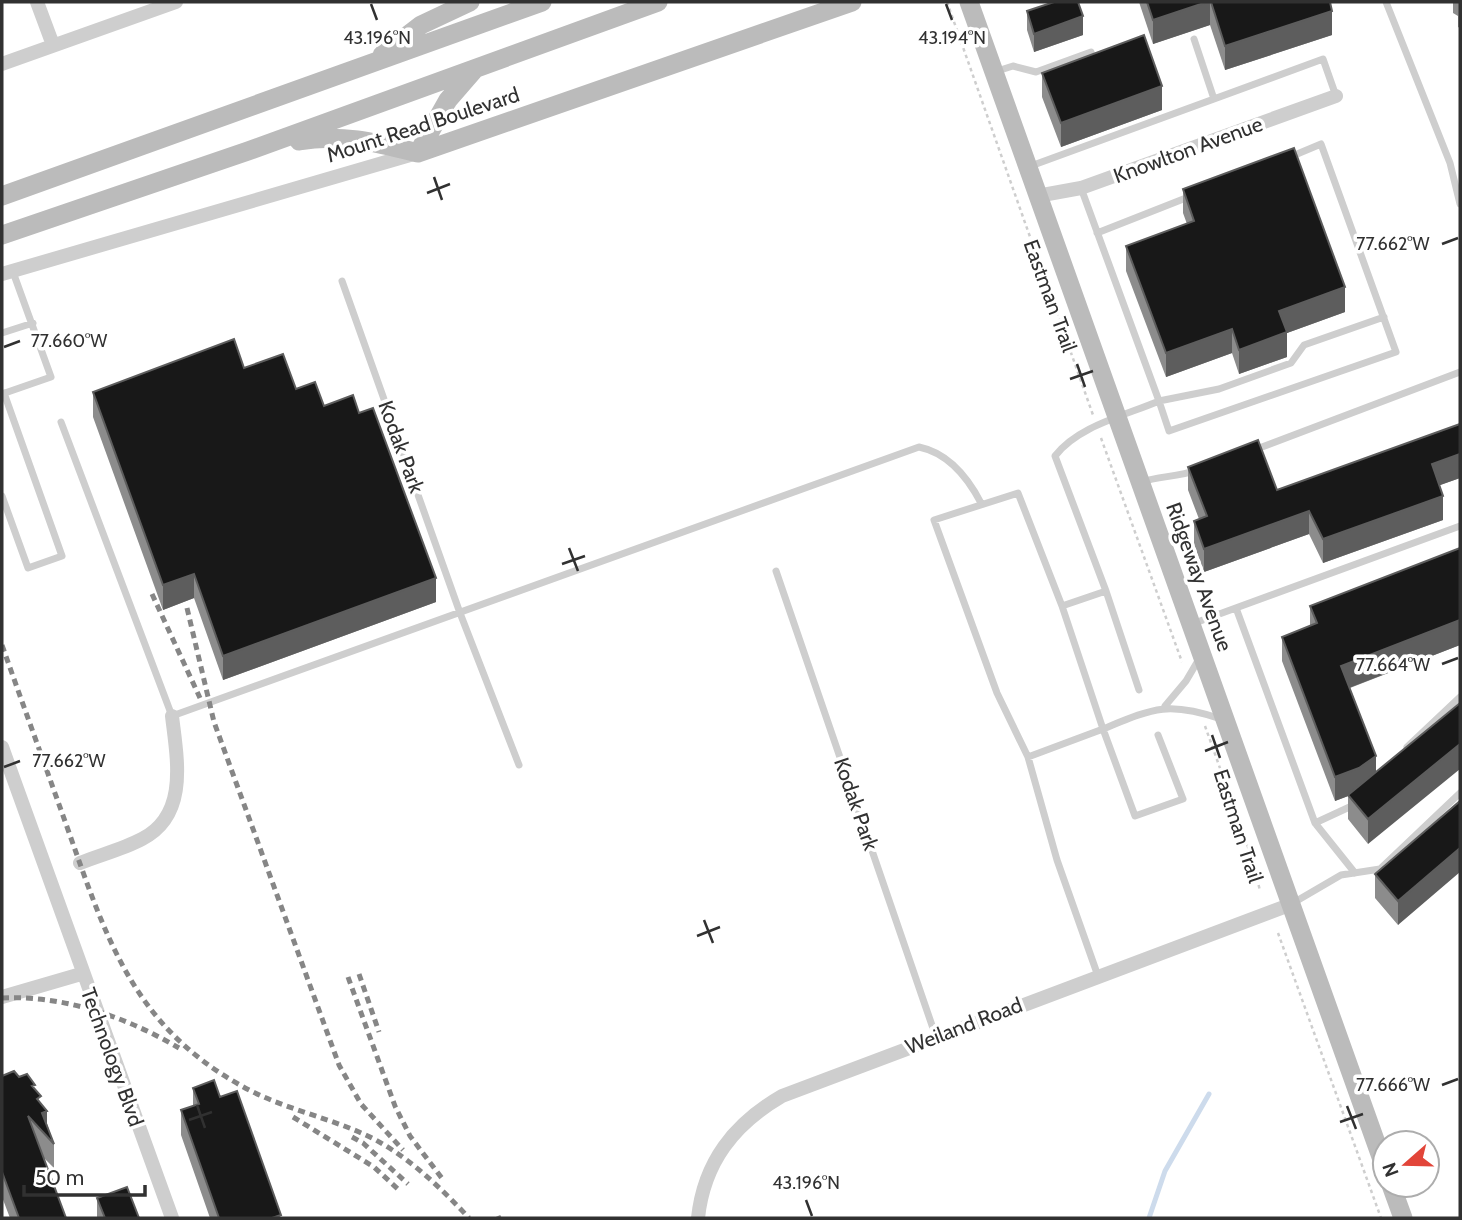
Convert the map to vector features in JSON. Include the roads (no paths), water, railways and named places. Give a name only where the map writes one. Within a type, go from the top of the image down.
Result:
[{"type":"main road","points":[[367,67],[421,25],[470,2]]},
{"type":"main road","points":[[2,196],[542,2]]},
{"type":"main road","name":"Mount Read Boulevard","points":[[2,235],[248,151],[658,2]]},
{"type":"main road","name":"Mount Read Boulevard","points":[[418,153],[852,2]]},
{"type":"main road","name":"Ridgeway Avenue","points":[[969,2],[1371,1129]]},
{"type":"main road","points":[[248,151],[319,137],[353,138],[418,153],[447,100],[474,69]]},
{"type":"main road","points":[[1396,1199],[1403,1218]]},
{"type":"street","points":[[37,2],[53,46]]},
{"type":"street","points":[[2,64],[176,2]]},
{"type":"street","name":"Knowlton Avenue","points":[[1037,195],[1081,188],[1336,96]]},
{"type":"street","name":"Mount Read Boulevard","points":[[7,273],[418,153]]},
{"type":"street","points":[[80,863],[144,838],[170,812],[179,778],[172,716]]},
{"type":"street","name":"Technology Blvd","points":[[2,747],[172,1218]]},
{"type":"street","name":"Weiland Road","points":[[698,1218],[707,1173],[735,1131],[755,1112],[782,1096],[1292,904]]},
{"type":"street","points":[[2,997],[82,974]]},
{"type":"lane","points":[[1386,2],[1450,163],[1460,204]]},
{"type":"lane","points":[[1194,39],[1213,99]]},
{"type":"lane","points":[[994,73],[1013,66],[1036,72],[1091,52]]},
{"type":"lane","points":[[1027,167],[1322,59],[1336,96]]},
{"type":"lane","points":[[1081,188],[1169,431],[1396,352],[1321,144],[1284,159]]},
{"type":"lane","points":[[1097,233],[1197,194]]},
{"type":"lane","points":[[2,496],[29,568],[62,556],[3,393],[51,377],[33,323],[7,273]]},
{"type":"lane","name":"Kodak Park","points":[[342,281],[460,613],[519,765]]},
{"type":"lane","points":[[1139,690],[1106,591],[1055,456],[1067,441],[1118,418],[1159,401],[1219,389],[1291,363],[1304,345],[1384,317]]},
{"type":"lane","points":[[2,333],[33,323]]},
{"type":"lane","points":[[1245,453],[1460,372]]},
{"type":"lane","points":[[61,422],[172,716],[919,447],[941,455],[957,468],[972,485],[981,503]]},
{"type":"lane","points":[[1141,483],[1156,477],[1179,477],[1205,467]]},
{"type":"lane","points":[[1098,975],[1057,860],[1028,757],[997,693],[934,520],[1018,493],[1062,606],[1135,816],[1183,799],[1158,735]]},
{"type":"lane","points":[[1192,624],[1460,526]]},
{"type":"lane","name":"Kodak Park","points":[[776,571],[936,1037]]},
{"type":"lane","points":[[1062,606],[1106,591]]},
{"type":"lane","points":[[1236,608],[1315,823],[1355,873]]},
{"type":"lane","points":[[1165,706],[1186,681],[1202,654]]},
{"type":"lane","points":[[1397,757],[1460,697]]},
{"type":"lane","points":[[1028,757],[1165,706],[1198,711],[1226,721]]},
{"type":"lane","points":[[1292,904],[1341,875],[1380,869],[1460,793]]},
{"type":"lane","points":[[1315,823],[1337,815],[1364,799]]},
{"type":"waterway","points":[[1149,1218],[1165,1171],[1209,1094]]},
{"type":"railway","points":[[152,594],[200,698]]},
{"type":"railway","points":[[187,608],[214,722],[339,1065],[361,1104],[403,1150]]},
{"type":"railway","points":[[2,645],[94,903],[109,939],[147,1005],[172,1034],[203,1061],[256,1093],[339,1124],[386,1146],[424,1174],[469,1218]]},
{"type":"railway","points":[[359,974],[379,1032]]},
{"type":"railway","points":[[348,977],[395,1106],[410,1136],[444,1181]]},
{"type":"railway","points":[[2,998],[48,1000],[94,1010],[138,1027],[179,1048]]},
{"type":"railway","points":[[293,1117],[374,1167],[399,1190]]},
{"type":"railway","points":[[352,1137],[363,1143],[408,1184]]}]
